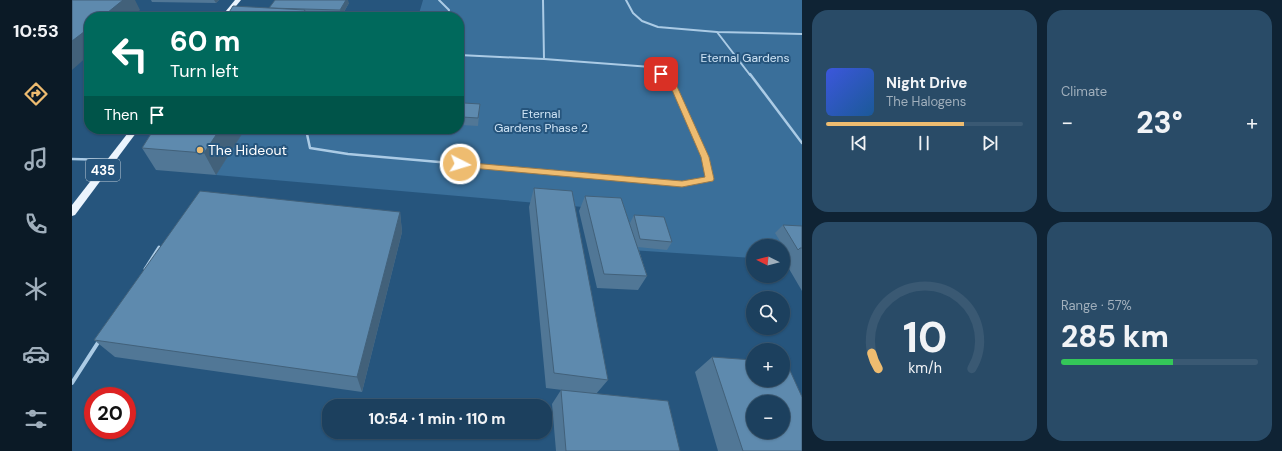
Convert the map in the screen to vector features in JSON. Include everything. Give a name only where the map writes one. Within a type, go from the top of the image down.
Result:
[{"type":"main road","points":[[228,12],[238,0]]},
{"type":"main road","name":"435","points":[[72,212],[131,134]]},
{"type":"lane","points":[[439,0],[449,10],[449,12]]},
{"type":"lane","points":[[543,0],[544,59]]},
{"type":"lane","points":[[626,0],[633,13],[642,22],[648,24],[717,32],[802,34]]},
{"type":"lane","points":[[717,32],[802,143]]},
{"type":"lane","points":[[307,134],[310,148],[348,154],[682,184],[710,179],[705,157],[672,82],[651,67],[544,59],[464,55]]},
{"type":"lane","points":[[72,158],[112,160]]},
{"type":"lane","points":[[142,273],[159,247]]},
{"type":"lane","points":[[72,384],[101,338]]},
{"type":"green space","name":"Eternal Gardens Phase 2","points":[[423,0],[802,0],[802,276],[793,261],[790,261],[790,239],[746,239],[746,258],[630,250],[618,210],[216,175],[242,134],[464,134],[464,12],[419,12]]},
{"type":"building","points":[[72,0],[123,0],[108,12],[84,12],[84,32],[72,41]]},
{"type":"building","points":[[275,0],[346,0],[340,10],[269,8]]},
{"type":"building","points":[[233,6],[305,10],[304,12],[229,12]]},
{"type":"building","points":[[464,103],[480,104],[478,118],[464,117]]},
{"type":"building","points":[[151,134],[217,134],[204,153],[142,148]]},
{"type":"building","points":[[534,188],[572,191],[608,380],[554,373]]},
{"type":"building","points":[[200,191],[400,212],[357,377],[94,340]]},
{"type":"building","points":[[585,196],[621,198],[647,276],[604,274]]},
{"type":"building","points":[[634,215],[664,217],[672,242],[640,239]]},
{"type":"building","points":[[783,225],[802,226],[802,248],[798,250]]},
{"type":"building","points":[[712,357],[746,359],[746,387],[790,387],[790,371],[802,397],[802,451],[743,451]]},
{"type":"building","points":[[561,390],[668,401],[680,451],[566,451]]},
{"type":"place","name":"The Hideout","points":[[200,150]]},
{"type":"route","points":[[460,164],[682,184],[710,179],[705,157],[672,82],[661,74]]},
{"type":"park label","name":"Eternal Gardens","points":[[745,58]]}]
